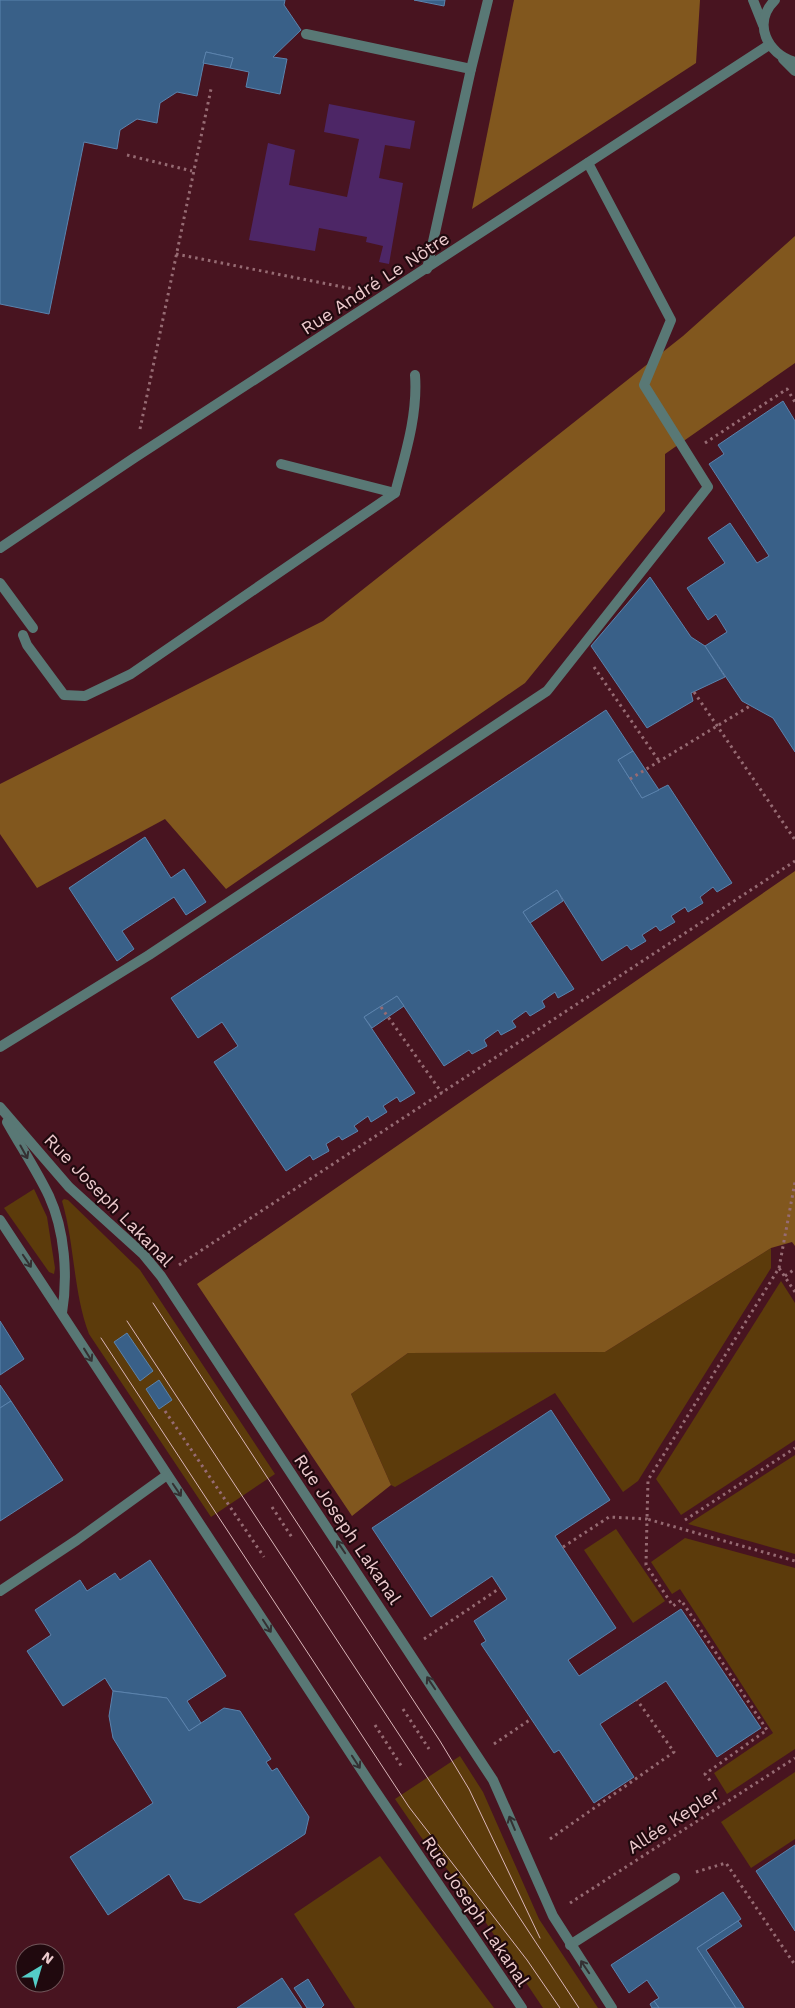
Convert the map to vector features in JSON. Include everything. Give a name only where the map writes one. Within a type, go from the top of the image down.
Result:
[{"type":"street","points":[[427,269],[471,68],[488,0]]},
{"type":"street","points":[[753,0],[764,26],[769,45],[795,71]]},
{"type":"street","points":[[764,26],[767,12],[775,0]]},
{"type":"street","points":[[306,34],[471,68]]},
{"type":"street","name":"Rue André Le Nôtre","points":[[0,548],[134,458],[769,45]]},
{"type":"street","points":[[781,56],[795,62]]},
{"type":"street","points":[[0,1047],[55,1015],[149,955],[547,691],[708,487],[644,385],[671,320],[588,163]]},
{"type":"street","points":[[23,635],[27,645],[64,695],[85,696],[130,674],[395,493],[409,442],[416,391],[415,376]]},
{"type":"street","points":[[281,464],[395,493]]},
{"type":"street","points":[[0,583],[33,628]]},
{"type":"street","name":"Rue Joseph Lakanal","points":[[0,1108],[69,1187],[143,1254],[161,1276],[489,1772],[553,1916],[612,2008]]},
{"type":"street","name":"Rue Joseph Lakanal","points":[[0,1108],[49,1197],[57,1221],[65,1274],[62,1313],[167,1475],[522,2008]]},
{"type":"street","points":[[0,1220],[62,1313]]},
{"type":"street","points":[[0,1591],[167,1475]]},
{"type":"street","points":[[570,1945],[675,1878]]},
{"type":"path","points":[[139,435],[192,171],[211,89]]},
{"type":"path","points":[[126,155],[192,171]]},
{"type":"path","points":[[176,254],[357,290]]},
{"type":"path","points":[[688,454],[787,390],[795,402]]},
{"type":"path","points":[[580,648],[659,762]]},
{"type":"path","points":[[694,692],[795,840]]},
{"type":"path","points":[[630,779],[750,706]]},
{"type":"path","points":[[161,1276],[795,861]]},
{"type":"path","points":[[381,1006],[442,1092]]},
{"type":"path","points":[[712,1783],[705,1774],[766,1730],[681,1600],[673,1606],[646,1565],[648,1480],[780,1268],[795,1182]]},
{"type":"path","points":[[780,1268],[795,1292]]},
{"type":"path","points":[[785,1276],[795,1269]]},
{"type":"path","points":[[164,1411],[264,1557]]},
{"type":"path","points":[[685,1520],[795,1448]]},
{"type":"path","points":[[272,1507],[293,1538]]},
{"type":"path","points":[[563,1547],[608,1517],[647,1519],[795,1561]]},
{"type":"path","points":[[420,1641],[500,1588]]},
{"type":"path","points":[[550,1839],[674,1752],[637,1700]]},
{"type":"path","points":[[403,1709],[429,1749]]},
{"type":"path","points":[[489,1747],[531,1720]]},
{"type":"path","points":[[375,1725],[402,1767]]},
{"type":"path","name":"Allée Kepler","points":[[565,1906],[795,1758]]},
{"type":"path","points":[[675,1878],[726,1863],[795,1965]]},
{"type":"shaded area","points":[[514,0],[700,0],[696,63],[472,209]]},
{"type":"shaded area","points":[[329,104],[415,121],[410,149],[385,145],[379,178],[403,183],[389,264],[379,262],[383,246],[366,242],[367,237],[319,228],[315,251],[249,240],[268,143],[295,150],[289,185],[347,197],[359,139],[324,132]]},
{"type":"shaded area","points":[[795,236],[795,363],[665,454],[665,511],[525,683],[226,889],[165,819],[37,888],[0,834],[0,784],[323,621],[683,336]]},
{"type":"shaded area","points":[[795,871],[795,1246],[792,1242],[771,1248],[605,1352],[408,1353],[351,1394],[391,1485],[352,1516],[197,1284]]},
{"type":"shaded area","points":[[34,1189],[47,1217],[55,1268],[54,1274],[49,1272],[4,1208]]},
{"type":"shaded area","points":[[64,1199],[68,1200],[140,1270],[275,1474],[211,1517],[89,1334],[80,1302],[62,1201]]},
{"type":"shaded area","points":[[771,1248],[771,1268],[638,1481],[623,1492],[555,1393],[395,1487],[391,1485],[351,1394],[408,1353],[605,1352]]},
{"type":"shaded area","points":[[781,1281],[795,1303],[795,1440],[681,1515],[656,1479]]},
{"type":"shaded area","points":[[795,1455],[795,1554],[688,1524]]},
{"type":"shaded area","points":[[616,1529],[665,1601],[633,1623],[584,1550]]},
{"type":"shaded area","points":[[685,1538],[795,1568],[795,1749],[727,1794],[714,1773],[773,1733],[680,1589],[672,1594],[651,1562]]},
{"type":"shaded area","points":[[460,1756],[483,1792],[539,1919],[598,2008],[543,2008],[464,1890],[421,1837],[395,1799]]},
{"type":"shaded area","points":[[795,1772],[795,1839],[751,1868],[721,1822]]},
{"type":"shaded area","points":[[380,1856],[494,2008],[355,2008],[294,1914]]},
{"type":"building","points":[[0,0],[285,0],[284,5],[301,30],[273,57],[287,59],[280,94],[246,87],[249,72],[230,68],[233,58],[206,52],[197,96],[177,92],[160,103],[157,123],[137,119],[120,130],[117,149],[84,142],[49,314],[0,304]]},
{"type":"building","points":[[414,0],[445,0],[444,6]]},
{"type":"building","points":[[206,52],[233,58],[230,68],[203,63]]},
{"type":"building","points":[[783,401],[795,421],[795,752],[773,718],[742,701],[705,646],[727,632],[716,614],[708,620],[687,588],[725,563],[708,538],[730,523],[757,563],[769,556],[709,464],[724,454],[718,445]]},
{"type":"building","points":[[650,577],[691,637],[705,646],[725,677],[691,693],[693,701],[647,728],[591,646]]},
{"type":"building","points":[[606,710],[633,751],[618,760],[642,798],[668,785],[732,883],[717,892],[713,887],[700,897],[703,903],[688,912],[685,907],[671,916],[675,922],[660,931],[656,926],[642,935],[646,941],[631,950],[627,945],[602,961],[557,890],[523,912],[574,989],[558,998],[555,992],[542,1001],[545,1007],[530,1016],[526,1011],[512,1021],[516,1027],[501,1035],[498,1030],[484,1040],[487,1046],[472,1054],[469,1050],[444,1066],[397,996],[364,1017],[415,1093],[400,1102],[397,1097],[383,1106],[387,1112],[371,1122],[368,1116],[354,1126],[358,1131],[342,1140],[339,1136],[326,1144],[329,1151],[313,1160],[310,1155],[286,1171],[214,1062],[238,1046],[222,1022],[198,1038],[171,998]]},
{"type":"building","points":[[633,751],[659,790],[642,798],[618,760]]},
{"type":"building","points":[[145,837],[171,878],[184,869],[206,902],[186,915],[174,897],[122,931],[134,949],[117,961],[69,888]]},
{"type":"building","points":[[557,890],[563,901],[530,923],[523,912]]},
{"type":"building","points":[[397,996],[404,1006],[372,1028],[364,1017]]},
{"type":"building","points":[[0,1321],[24,1359],[0,1375]]},
{"type":"building","points":[[127,1333],[153,1371],[140,1381],[114,1342]]},
{"type":"building","points":[[159,1380],[172,1400],[159,1409],[146,1389]]},
{"type":"building","points":[[0,1385],[11,1401],[0,1408]]},
{"type":"building","points":[[11,1401],[63,1480],[0,1521],[0,1408]]},
{"type":"building","points":[[551,1410],[610,1500],[555,1536],[616,1628],[568,1660],[579,1676],[681,1609],[761,1728],[717,1757],[666,1681],[600,1724],[634,1777],[594,1803],[559,1750],[554,1753],[481,1644],[486,1641],[474,1621],[507,1599],[492,1576],[431,1617],[372,1528]]},
{"type":"building","points":[[150,1560],[226,1676],[187,1701],[201,1723],[189,1731],[167,1698],[113,1691],[105,1678],[63,1706],[27,1651],[51,1635],[35,1610],[80,1580],[87,1591],[115,1573],[120,1580]]},
{"type":"building","points":[[113,1691],[167,1698],[189,1731],[224,1708],[240,1711],[271,1759],[266,1762],[272,1771],[277,1768],[309,1817],[305,1834],[200,1903],[184,1899],[169,1874],[108,1915],[70,1857],[153,1803],[113,1738],[109,1716]]},
{"type":"building","points":[[795,1845],[795,1931],[756,1871]]},
{"type":"building","points":[[723,1892],[741,1919],[697,1948],[736,2008],[659,2008],[654,2001],[659,1998],[647,1980],[629,1993],[611,1965]]},
{"type":"building","points":[[738,1921],[742,1926],[706,1950],[744,2008],[736,2008],[697,1948]]},
{"type":"building","points":[[282,1978],[302,2008],[237,2008]]},
{"type":"building","points":[[308,1979],[324,2005],[321,2008],[307,2008],[294,1988]]},
{"type":"building","points":[[654,2001],[659,2008],[652,2008],[650,2004]]},
{"type":"tram line","points":[[153,1303],[440,1741],[469,1789],[540,1938]]},
{"type":"tram line","points":[[127,1321],[579,2008]]},
{"type":"tram line","points":[[101,1338],[409,1807],[527,1960],[560,2008]]}]
